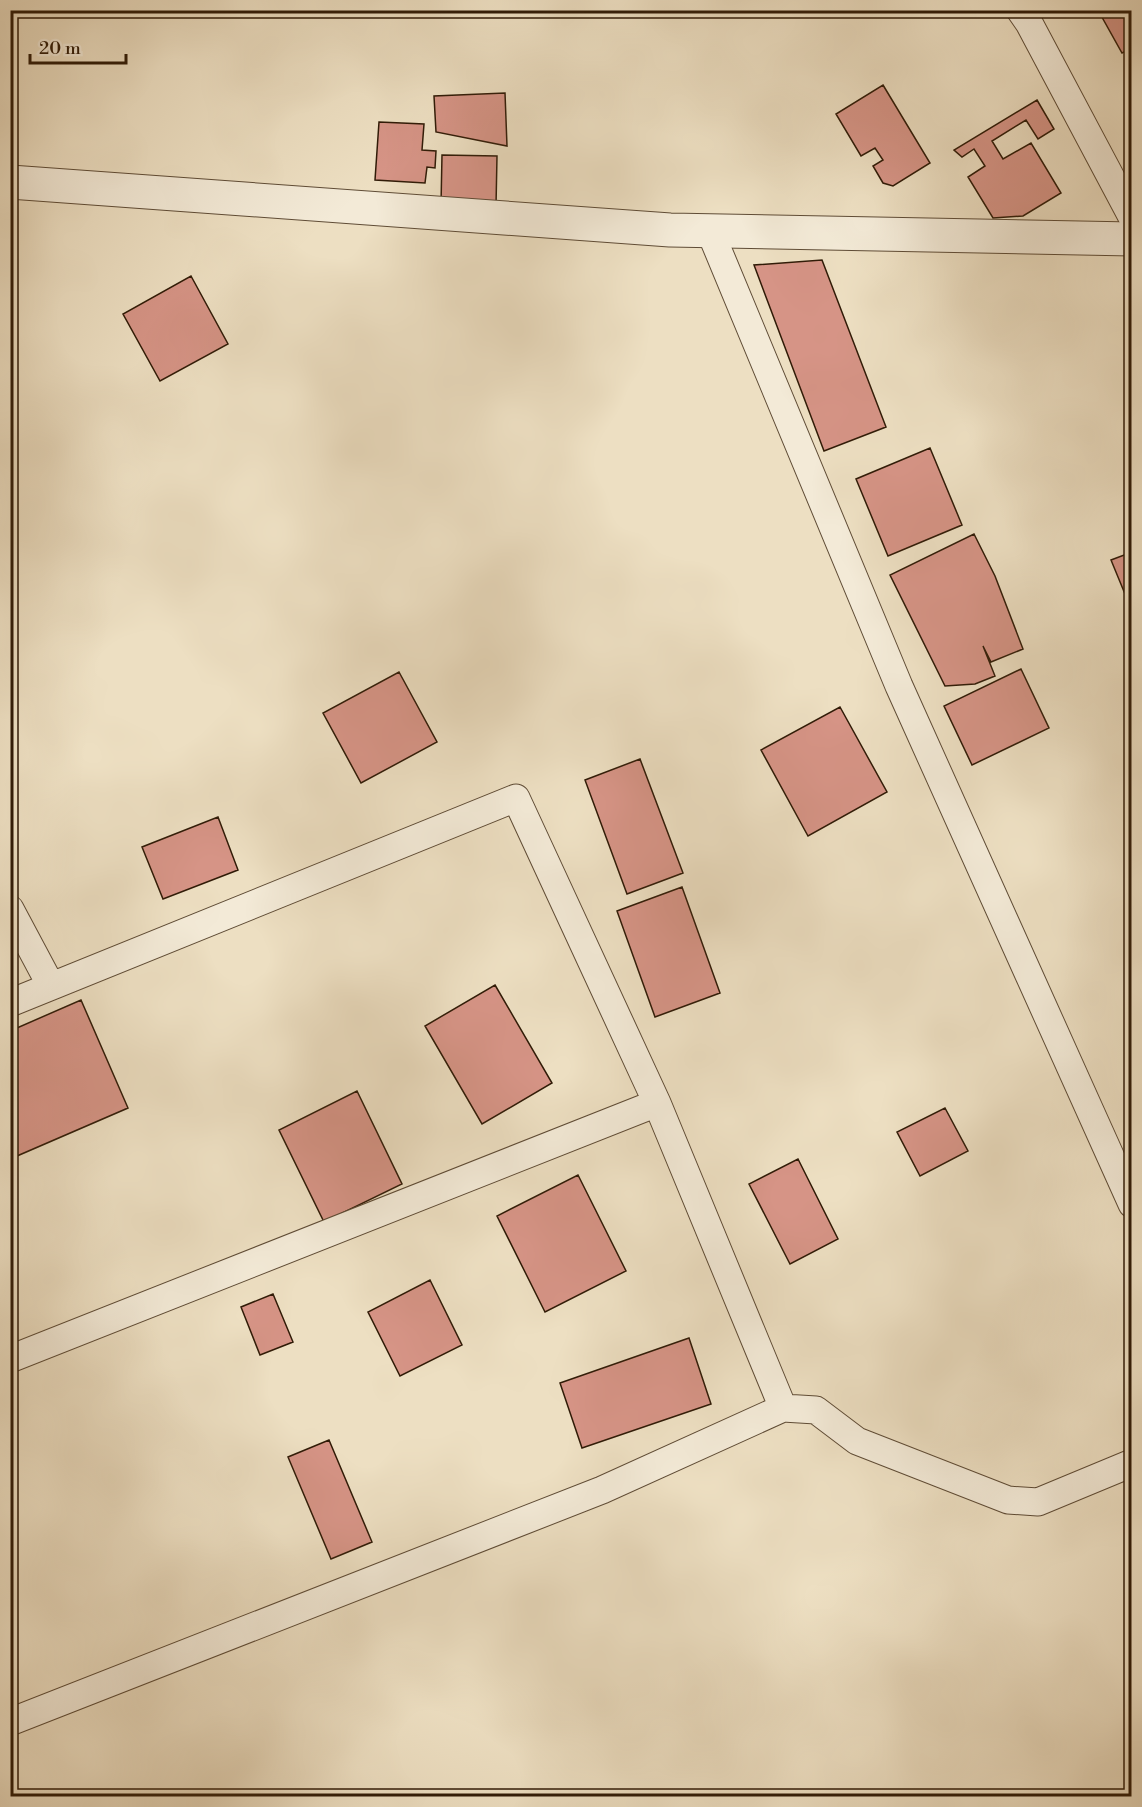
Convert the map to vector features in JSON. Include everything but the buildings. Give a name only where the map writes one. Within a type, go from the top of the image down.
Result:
[{"type":"street","points":[[1020,10],[1131,217]]},
{"type":"street","points":[[10,182],[670,230],[1131,239]]},
{"type":"street","points":[[710,231],[899,686],[1131,1204]]},
{"type":"street","points":[[10,1003],[516,798],[657,1103],[783,1408]]},
{"type":"street","points":[[10,909],[51,986]]},
{"type":"street","points":[[10,1359],[657,1103]]},
{"type":"street","points":[[10,1722],[602,1490],[783,1408],[816,1410],[857,1441],[1008,1500],[1038,1502],[1131,1463]]}]
